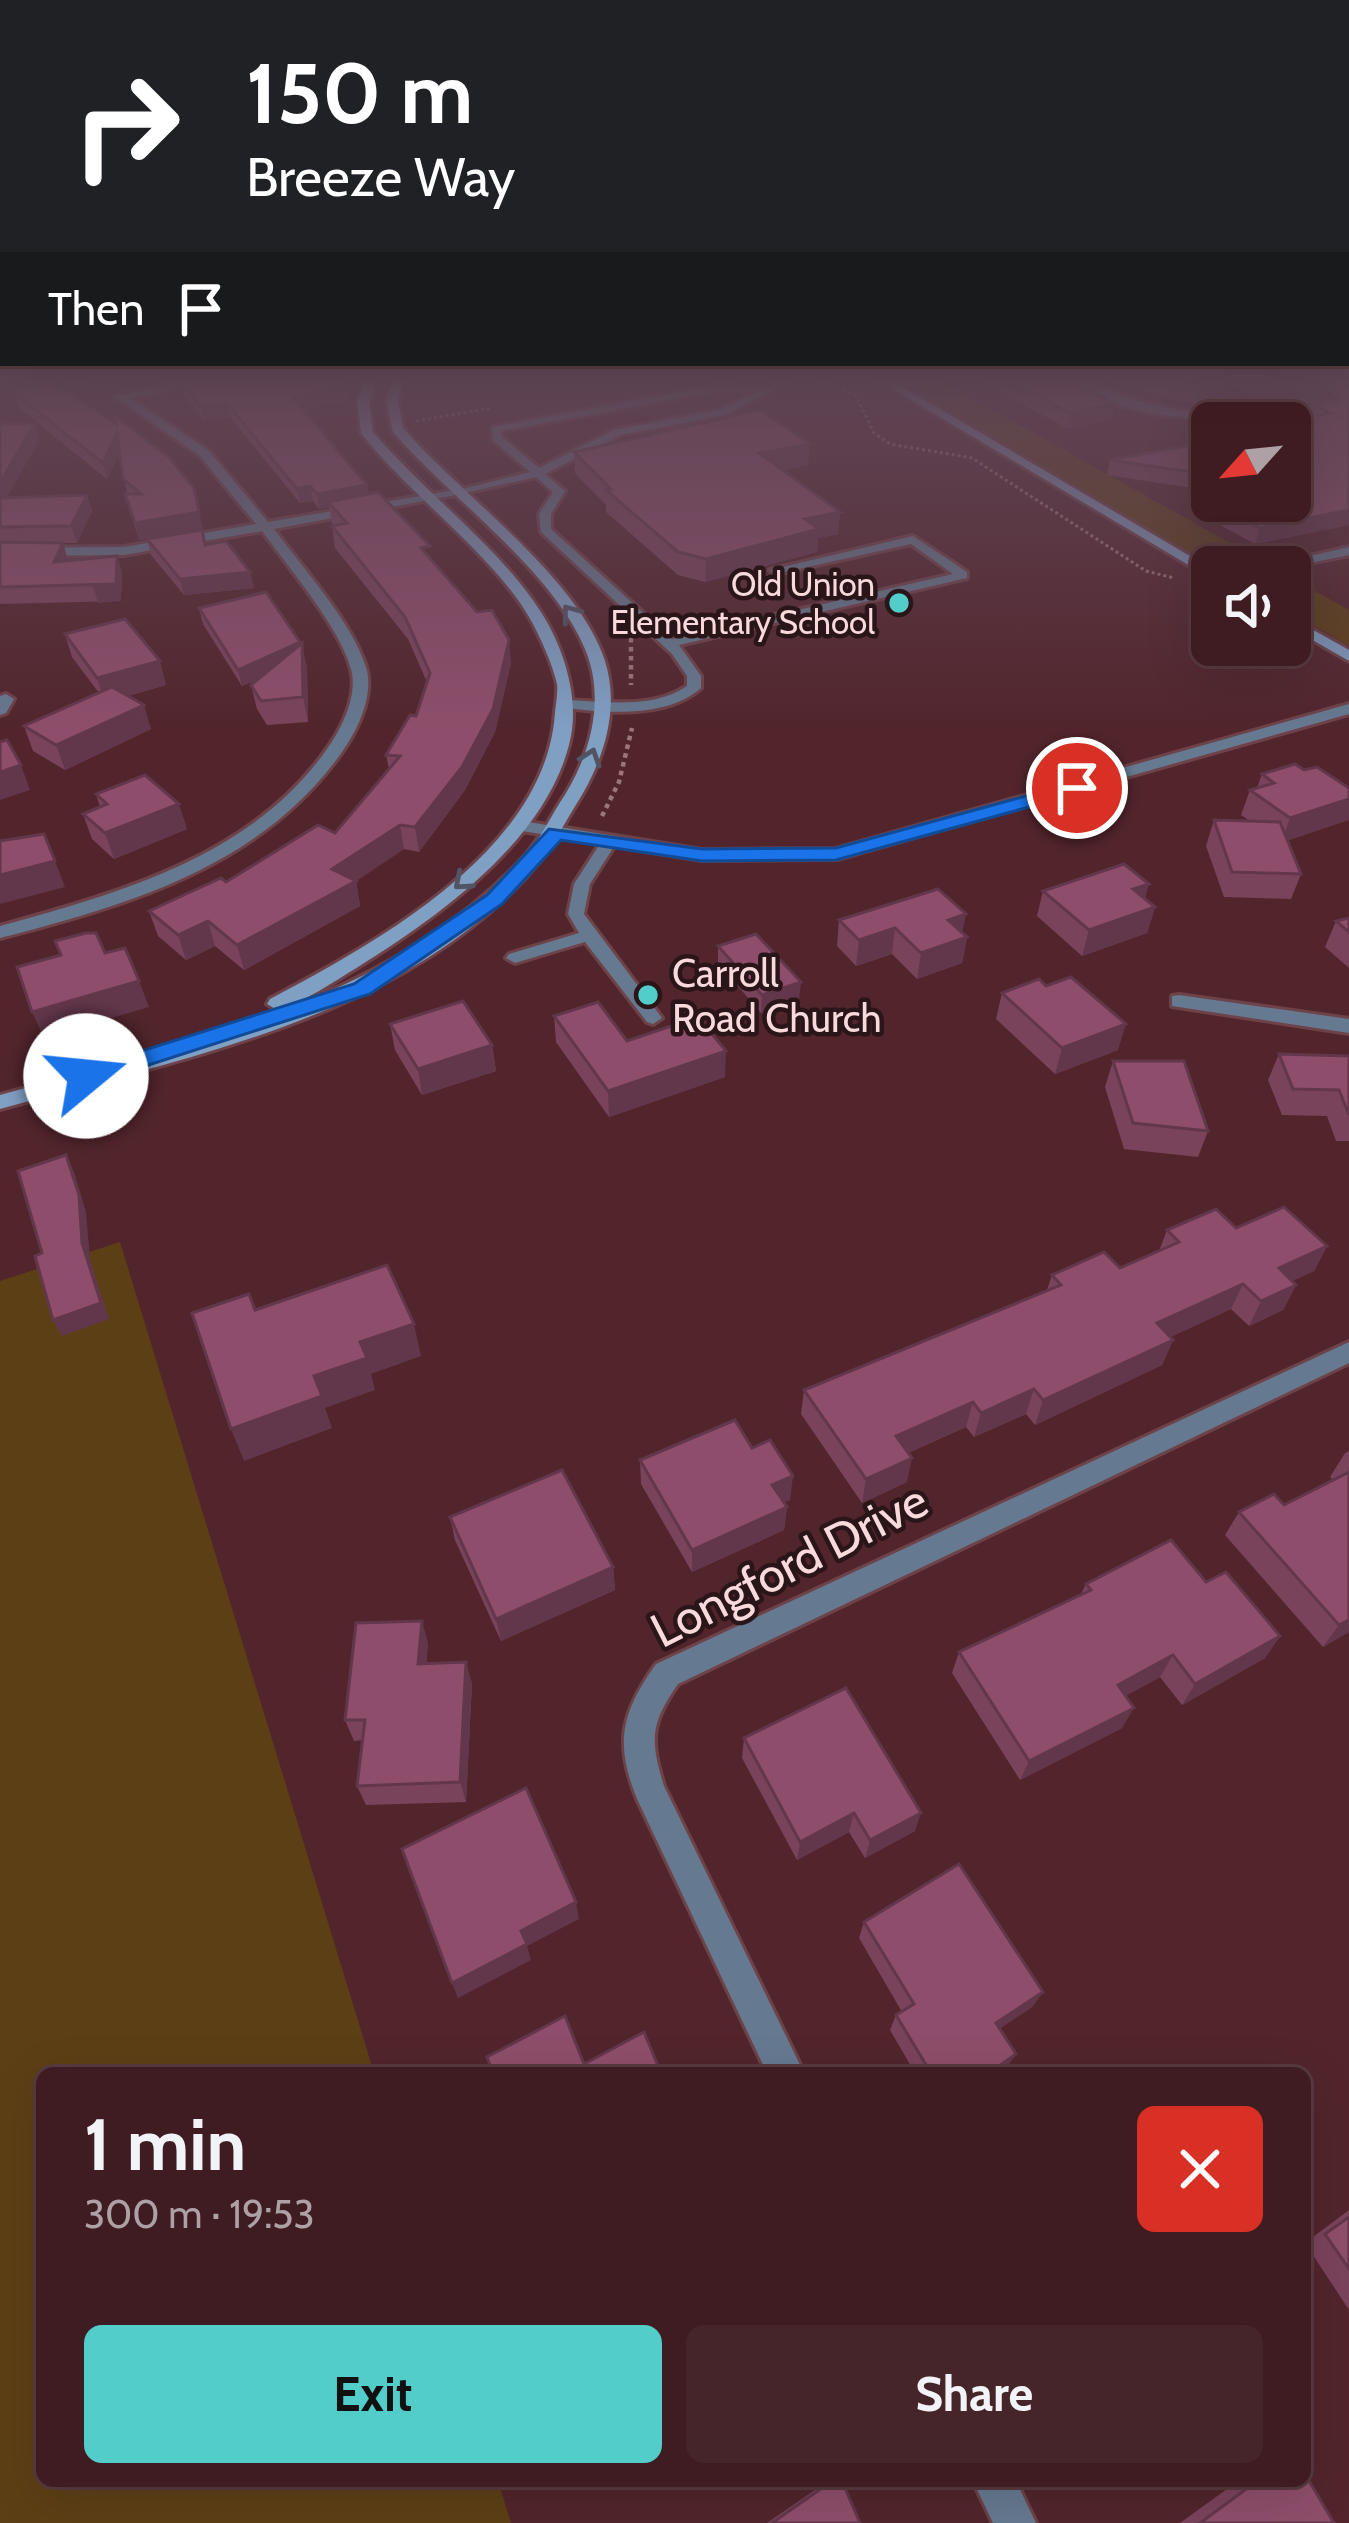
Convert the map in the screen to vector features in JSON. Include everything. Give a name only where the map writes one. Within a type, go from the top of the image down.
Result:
[{"type":"main road","points":[[206,1041],[352,966],[454,889],[522,826],[549,781],[564,704],[562,673],[539,621],[421,494]]},
{"type":"main road","points":[[0,1102],[362,989],[495,899],[556,833],[596,749],[601,670],[574,615],[454,494]]},
{"type":"main road","points":[[1075,494],[1191,563]]},
{"type":"main road","points":[[1311,633],[1349,656]]},
{"type":"street","points":[[0,932],[70,913],[219,851],[294,800],[338,747],[352,720],[360,670],[341,631],[236,494]]},
{"type":"street","points":[[0,552],[95,554],[454,494]]},
{"type":"street","points":[[1311,559],[1341,554]]},
{"type":"street","points":[[1311,573],[1335,567],[1341,554]]},
{"type":"street","points":[[522,826],[736,857],[836,854],[1349,709]]},
{"type":"street","points":[[1179,1001],[1349,1026]]},
{"type":"street","name":"Longford Drive","points":[[782,2067],[649,1790],[639,1756],[638,1714],[667,1674],[1349,1352]]},
{"type":"street","points":[[997,2487],[1015,2523]]},
{"type":"lane","points":[[557,494],[545,514],[545,530],[668,644],[694,676],[694,688],[686,696],[652,703],[564,704]]},
{"type":"lane","points":[[668,644],[963,575],[913,540],[776,570]]},
{"type":"lane","points":[[609,842],[582,884],[576,914],[653,1018]]},
{"type":"lane","points":[[515,958],[590,935]]},
{"type":"path","points":[[1027,494],[1146,571],[1185,580]]},
{"type":"shaded area","points":[[1085,494],[1142,494],[1236,546],[1191,546],[1191,555]]},
{"type":"shaded area","points":[[1311,589],[1349,610],[1349,646],[1311,624]]},
{"type":"shaded area","points":[[120,1242],[372,2067],[36,2067],[36,2487],[500,2487],[511,2523],[0,2523],[0,1281]]},
{"type":"building","points":[[125,494],[195,494],[199,512],[135,523]]},
{"type":"building","points":[[380,494],[430,546],[421,548],[477,612],[492,610],[509,640],[493,709],[462,767],[415,827],[400,825],[332,869],[356,881],[237,945],[208,921],[178,935],[149,911],[221,878],[226,882],[318,825],[335,833],[400,756],[386,755],[410,715],[416,716],[430,673],[405,617],[332,526],[347,523],[328,502]]},
{"type":"building","points":[[610,494],[815,494],[840,512],[805,519],[819,529],[706,559],[678,552]]},
{"type":"building","points":[[1311,494],[1349,494],[1349,510],[1311,518]]},
{"type":"building","points":[[87,495],[71,526],[0,527],[0,498]]},
{"type":"building","points":[[1249,522],[1290,522],[1260,528]]},
{"type":"building","points":[[202,530],[205,545],[226,541],[250,572],[180,579],[147,539]]},
{"type":"building","points":[[0,542],[63,543],[54,562],[117,556],[116,584],[0,587]]},
{"type":"building","points":[[266,592],[300,642],[238,670],[199,608]]},
{"type":"building","points":[[125,619],[160,661],[97,678],[65,634]]},
{"type":"building","points":[[302,643],[303,697],[261,701],[251,685]]},
{"type":"building","points":[[112,687],[144,705],[56,745],[24,726]]},
{"type":"building","points":[[7,740],[21,765],[0,772],[0,742]]},
{"type":"building","points":[[1295,764],[1304,770],[1317,767],[1349,788],[1349,799],[1290,818],[1250,790],[1274,783],[1262,774]]},
{"type":"building","points":[[145,775],[179,804],[105,833],[83,814],[107,804],[96,794]]},
{"type":"building","points":[[1214,820],[1280,822],[1301,874],[1232,872]]},
{"type":"building","points":[[44,834],[55,861],[0,875],[0,841]]},
{"type":"building","points":[[1124,864],[1149,884],[1133,889],[1155,907],[1089,930],[1043,891]]},
{"type":"building","points":[[938,889],[966,914],[948,920],[967,937],[921,953],[895,928],[859,940],[839,920]]},
{"type":"building","points":[[1349,918],[1349,932],[1336,921]]},
{"type":"building","points":[[96,933],[105,953],[125,948],[139,981],[32,1012],[17,967],[61,955],[55,941]]},
{"type":"building","points":[[756,934],[801,982],[762,995],[718,946]]},
{"type":"building","points":[[1071,977],[1126,1024],[1062,1048],[1002,993],[1039,979],[1046,986]]},
{"type":"building","points":[[463,1001],[492,1045],[418,1069],[390,1024]]},
{"type":"building","points":[[598,1002],[627,1041],[698,1017],[726,1051],[608,1091],[554,1016]]},
{"type":"building","points":[[1279,1054],[1349,1056],[1349,1115],[1339,1090],[1293,1089]]},
{"type":"building","points":[[1113,1061],[1184,1061],[1208,1131],[1133,1123]]},
{"type":"building","points":[[66,1155],[79,1195],[82,1243],[101,1303],[53,1320],[35,1256],[42,1253],[18,1171]]},
{"type":"building","points":[[1284,1207],[1327,1246],[1279,1268],[1296,1285],[1261,1301],[1243,1284],[1157,1323],[1173,1340],[1043,1400],[1034,1389],[981,1413],[973,1402],[896,1436],[912,1458],[866,1479],[804,1390],[1061,1285],[1052,1275],[1104,1252],[1120,1268],[1179,1242],[1167,1230],[1216,1209],[1236,1228]]},
{"type":"building","points":[[387,1265],[414,1324],[360,1342],[367,1358],[314,1376],[322,1396],[231,1429],[192,1313],[249,1294],[255,1310]]},
{"type":"building","points":[[735,1420],[752,1448],[770,1440],[793,1476],[772,1485],[787,1507],[692,1550],[640,1460]]},
{"type":"building","points":[[562,1470],[613,1567],[496,1619],[450,1517]]},
{"type":"building","points":[[1349,1472],[1349,1620],[1339,1625],[1239,1512],[1274,1494],[1284,1505]]},
{"type":"building","points":[[1171,1540],[1206,1582],[1226,1572],[1280,1636],[1195,1684],[1173,1655],[1118,1685],[1134,1708],[1029,1761],[959,1652],[1091,1590],[1086,1584]]},
{"type":"building","points":[[422,1621],[418,1664],[466,1662],[460,1782],[357,1786],[365,1720],[345,1720],[356,1623]]},
{"type":"building","points":[[846,1688],[921,1813],[870,1840],[854,1813],[800,1842],[744,1738]]},
{"type":"building","points":[[526,1788],[576,1902],[521,1931],[527,1944],[452,1983],[402,1849]]},
{"type":"building","points":[[959,1864],[1043,1992],[996,2023],[1016,2054],[998,2067],[927,2067],[896,2015],[914,2004],[864,1922]]},
{"type":"building","points":[[565,2016],[584,2064],[644,2032],[659,2067],[491,2067],[487,2057]]},
{"type":"building","points":[[1349,2217],[1349,2269],[1325,2234]]},
{"type":"building","points":[[1311,2484],[1334,2523],[1200,2523],[1249,2487]]},
{"type":"building","points":[[823,2487],[845,2487],[860,2523],[772,2523]]},
{"type":"place","name":"Old Union Elementary School","points":[[899,603]]},
{"type":"place","name":"Carroll Road Church","points":[[648,995]]},
{"type":"route","points":[[86,1076],[362,989],[495,899],[556,833],[702,855],[836,854],[1077,788]]}]
